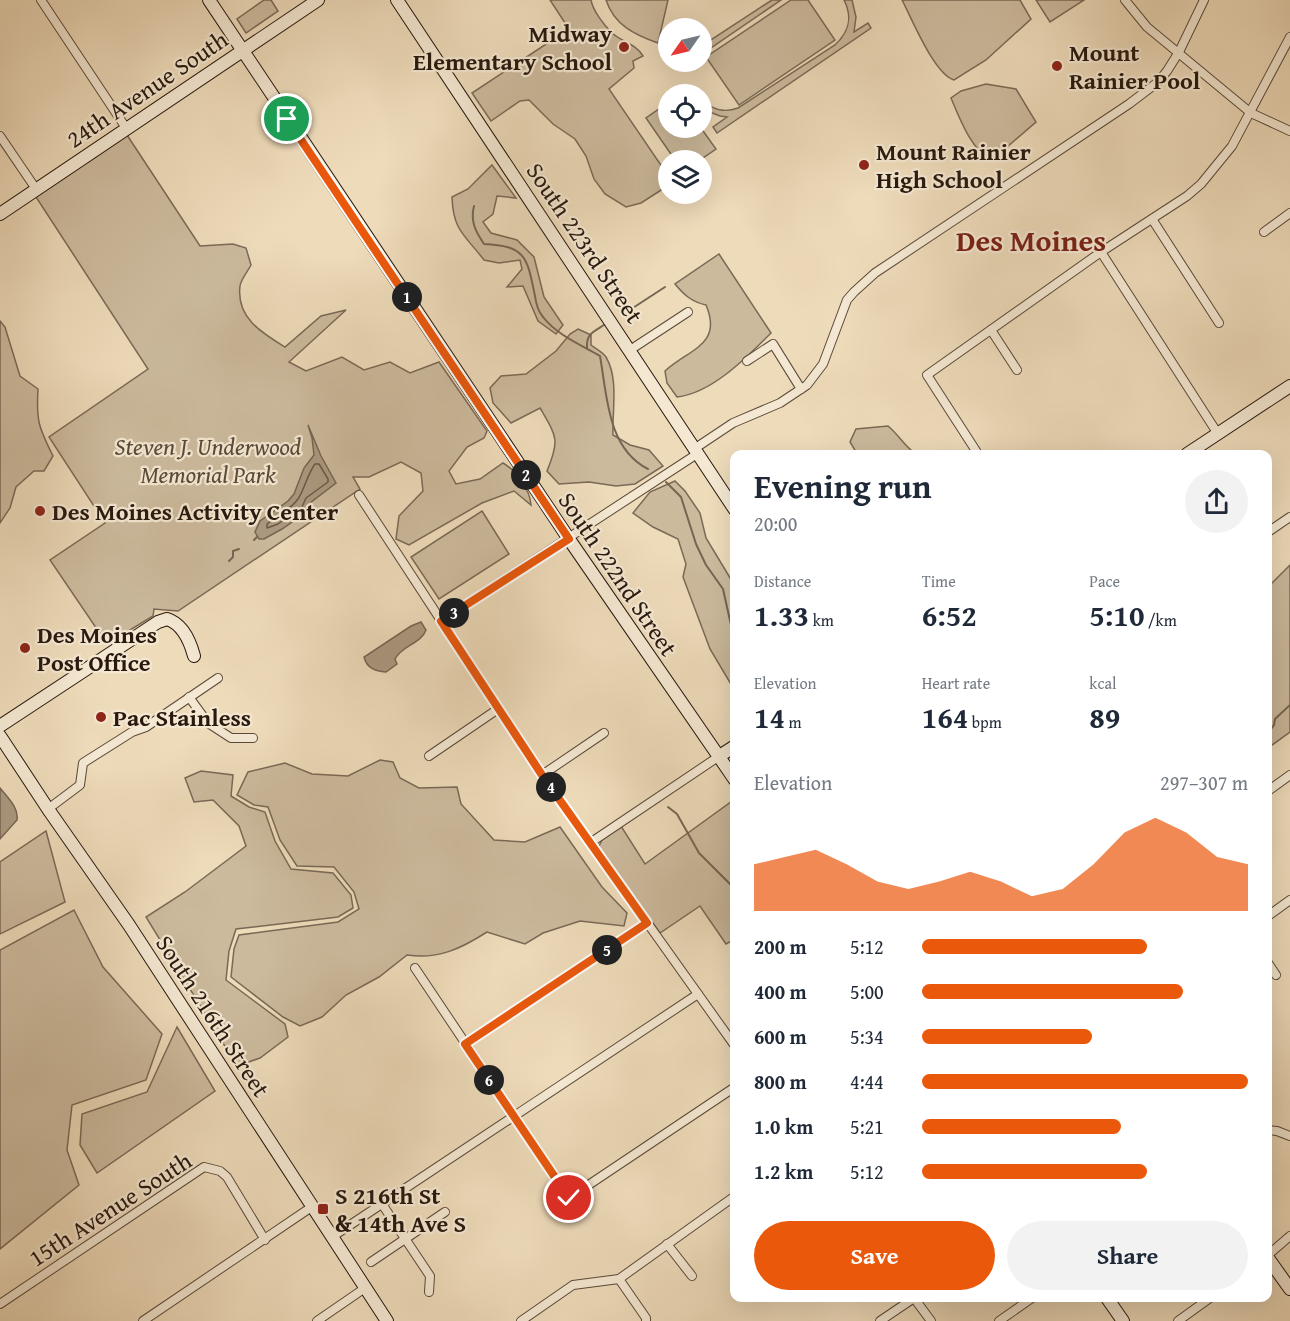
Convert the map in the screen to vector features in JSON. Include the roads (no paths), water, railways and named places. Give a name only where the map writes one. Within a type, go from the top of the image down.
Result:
[{"type":"street","points":[[41,0],[126,128]]},
{"type":"street","name":"South 222nd Street","points":[[208,0],[569,539],[730,773]]},
{"type":"street","name":"24th Avenue South","points":[[0,214],[318,0]]},
{"type":"street","name":"South 223rd Street","points":[[397,0],[730,502]]},
{"type":"street","points":[[1125,0],[1147,27],[1251,113],[1290,131]]},
{"type":"street","points":[[441,621],[569,539],[733,423],[780,403],[801,389],[816,375],[823,364],[847,300],[858,288],[876,273],[1145,93],[1162,76],[1179,52],[1204,0]]},
{"type":"street","points":[[975,450],[927,375],[1202,184],[1232,146],[1290,37]]},
{"type":"street","points":[[0,136],[36,189]]},
{"type":"street","points":[[1264,232],[1290,213]]},
{"type":"street","points":[[1152,219],[1219,323]]},
{"type":"street","points":[[1101,252],[1218,434]]},
{"type":"street","points":[[630,350],[688,312]]},
{"type":"street","points":[[991,330],[1017,370]]},
{"type":"street","points":[[747,361],[772,344],[801,389]]},
{"type":"street","points":[[1193,450],[1290,386]]},
{"type":"street","points":[[359,495],[542,775],[730,1039]]},
{"type":"street","points":[[1272,529],[1290,517]]},
{"type":"street","points":[[0,726],[158,622],[167,619],[173,621],[184,631],[194,656]]},
{"type":"street","points":[[48,809],[80,785],[82,763],[132,732],[146,726],[218,678]]},
{"type":"street","points":[[189,697],[208,723],[231,738],[252,738]]},
{"type":"street","points":[[429,756],[498,709]]},
{"type":"street","points":[[542,775],[604,733]]},
{"type":"street","name":"South 216th Street","points":[[0,736],[129,925],[387,1321]]},
{"type":"street","points":[[590,843],[730,749]]},
{"type":"street","points":[[1272,788],[1290,775]]},
{"type":"street","points":[[1272,913],[1290,900]]},
{"type":"street","points":[[465,1044],[647,923]]},
{"type":"street","points":[[415,968],[569,1198],[730,1090]]},
{"type":"street","points":[[1272,969],[1276,975]]},
{"type":"street","points":[[332,1237],[698,994]]},
{"type":"street","points":[[1272,1130],[1290,1136]]},
{"type":"street","name":"15th Avenue South","points":[[0,1304],[204,1167],[220,1171],[227,1177],[265,1240]]},
{"type":"street","points":[[521,1321],[573,1285],[619,1279],[730,1200]]},
{"type":"street","points":[[382,1204],[430,1276],[429,1292]]},
{"type":"street","points":[[144,1321],[313,1206]]},
{"type":"street","points":[[371,1262],[445,1212]]},
{"type":"street","points":[[1272,1253],[1290,1236]]},
{"type":"street","points":[[667,1244],[692,1276]]},
{"type":"street","points":[[1272,1263],[1290,1288]]},
{"type":"street","points":[[619,1279],[646,1321]]},
{"type":"street","points":[[317,1321],[365,1288]]},
{"type":"street","points":[[880,1321],[908,1302]]},
{"type":"street","points":[[917,1302],[931,1321]]},
{"type":"street","points":[[999,1321],[1026,1302]]},
{"type":"street","points":[[1110,1302],[1124,1321]]},
{"type":"street","points":[[1178,1321],[1204,1302]]},
{"type":"water","points":[[308,425],[336,483],[310,503],[308,511],[282,529],[264,539],[259,539],[255,532],[260,521],[294,494],[304,468],[314,455]]},
{"type":"water","points":[[421,622],[426,630],[424,635],[398,654],[395,659],[397,664],[386,672],[375,670],[367,664],[364,657],[411,626]]},
{"type":"water","points":[[0,788],[12,803],[17,820],[0,839]]},
{"type":"waterway","points":[[474,206],[474,227],[484,244],[509,247],[522,256],[530,272],[538,307],[543,317],[562,334],[600,356],[607,403],[617,434],[624,448],[634,460],[648,469]]},
{"type":"waterway","points":[[622,315],[665,287]]},
{"type":"waterway","points":[[587,348],[589,336],[604,325]]},
{"type":"waterway","points":[[666,482],[681,497],[696,544],[706,565],[723,589],[730,620]]},
{"type":"waterway","points":[[254,540],[257,537]]},
{"type":"waterway","points":[[229,561],[233,557],[233,551],[239,549]]},
{"type":"waterway","points":[[1272,728],[1275,719],[1290,705]]},
{"type":"waterway","points":[[668,807],[677,814],[699,853],[730,884]]},
{"type":"place","name":"Midway Elementary School","points":[[624,47]]},
{"type":"place","name":"Mount Rainier Pool","points":[[1057,66]]},
{"type":"place","name":"Mount Rainier High School","points":[[864,165]]},
{"type":"place","name":"Des Moines Activity Center","points":[[40,511]]},
{"type":"place","name":"Des Moines Post Office","points":[[25,648]]},
{"type":"place","name":"Pac Stainless","points":[[101,717]]},
{"type":"place","name":"S 216th St & 14th Ave S","points":[[323,1209]]},
{"type":"district","name":"Des Moines","points":[[1031,240]]},
{"type":"park label","name":"Steven J. Underwood Memorial Park","points":[[208,460]]}]
